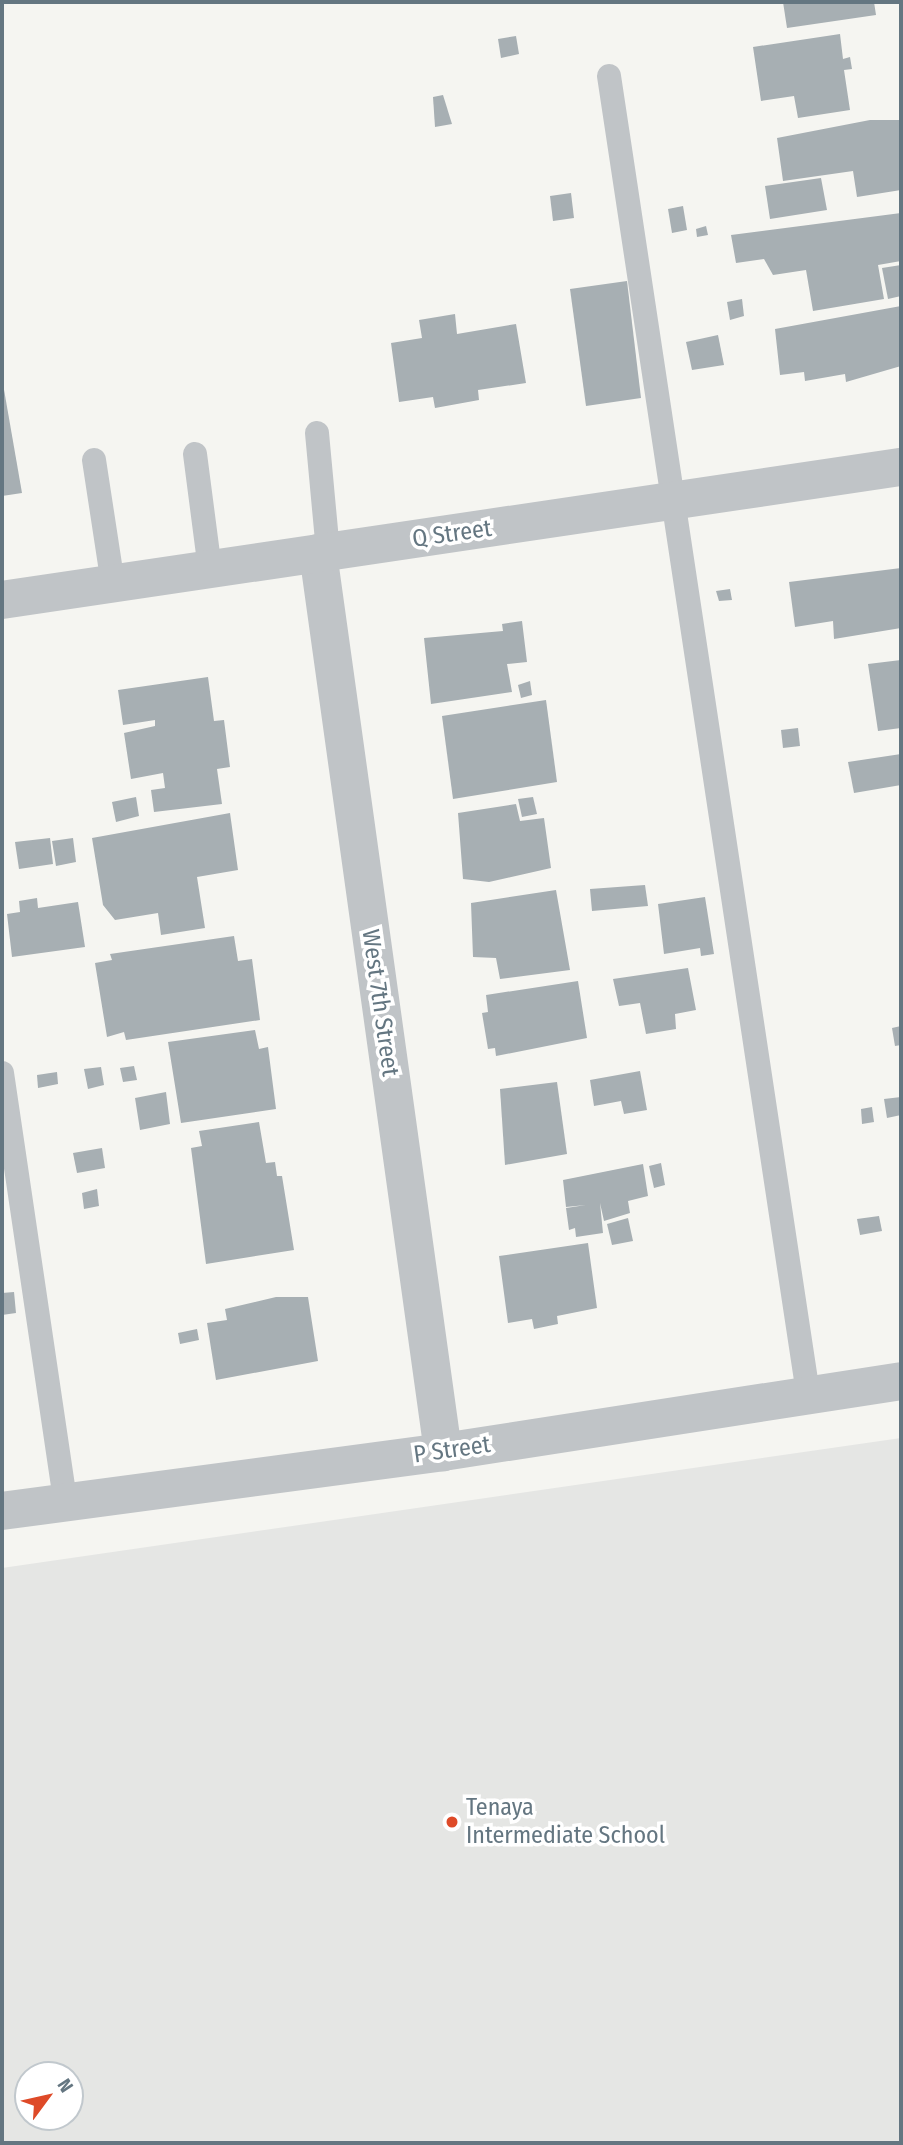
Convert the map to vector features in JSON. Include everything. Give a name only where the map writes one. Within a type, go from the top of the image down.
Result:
[{"type":"street","name":"Q Street","points":[[2,600],[901,467]]},
{"type":"street","name":"West 7th Street","points":[[323,553],[443,1452]]},
{"type":"street","name":"P Street","points":[[2,1511],[65,1500],[443,1452],[808,1393],[901,1381]]},
{"type":"lane","points":[[609,76],[808,1393]]},
{"type":"lane","points":[[317,433],[323,553]]},
{"type":"lane","points":[[195,454],[209,570]]},
{"type":"lane","points":[[93,460],[113,584]]},
{"type":"lane","points":[[2,1073],[65,1500]]},
{"type":"shaded area","name":"Tenaya Intermediate School","points":[[901,1438],[901,2143],[2,2143],[2,1568]]},
{"type":"building","points":[[783,2],[874,2],[876,15],[787,28]]},
{"type":"building","points":[[840,34],[843,59],[850,57],[852,69],[844,70],[850,110],[798,118],[794,96],[761,101],[753,47]]},
{"type":"building","points":[[516,36],[519,54],[501,58],[498,39]]},
{"type":"building","points":[[443,95],[452,124],[435,127],[433,97]]},
{"type":"building","points":[[870,120],[900,120],[901,190],[857,197],[853,171],[783,181],[777,138]]},
{"type":"building","points":[[821,178],[827,210],[770,219],[765,186]]},
{"type":"building","points":[[571,193],[574,218],[553,221],[550,196]]},
{"type":"building","points":[[683,206],[687,230],[672,233],[668,209]]},
{"type":"building","points":[[901,213],[901,261],[878,265],[884,299],[813,311],[806,270],[773,275],[764,259],[736,263],[731,235]]},
{"type":"building","points":[[706,226],[708,235],[697,237],[696,229]]},
{"type":"building","points":[[901,265],[901,296],[888,299],[882,268]]},
{"type":"building","points":[[627,281],[641,398],[586,406],[570,289]]},
{"type":"building","points":[[742,299],[744,316],[730,320],[727,302]]},
{"type":"building","points":[[901,306],[901,366],[846,382],[845,374],[805,381],[804,372],[780,375],[775,329]]},
{"type":"building","points":[[455,314],[457,334],[516,324],[526,383],[478,390],[479,400],[435,408],[433,397],[399,402],[391,343],[422,338],[419,320]]},
{"type":"building","points":[[718,335],[724,365],[692,370],[686,342]]},
{"type":"building","points":[[2,378],[22,493],[2,496]]},
{"type":"building","points":[[901,568],[901,628],[834,639],[833,621],[795,627],[789,582]]},
{"type":"building","points":[[730,589],[732,600],[719,601],[716,591]]},
{"type":"building","points":[[522,621],[527,662],[507,664],[512,692],[431,704],[424,638],[503,631],[502,624]]},
{"type":"building","points":[[901,660],[901,728],[878,731],[868,664]]},
{"type":"building","points":[[208,677],[214,721],[224,720],[230,767],[217,769],[222,804],[154,812],[151,790],[165,788],[163,773],[131,779],[124,733],[155,726],[155,720],[123,725],[118,690]]},
{"type":"building","points":[[530,681],[532,695],[521,698],[518,685]]},
{"type":"building","points":[[546,700],[557,782],[453,799],[442,716]]},
{"type":"building","points":[[798,728],[800,746],[783,748],[781,730]]},
{"type":"building","points":[[901,754],[901,785],[854,793],[848,762]]},
{"type":"building","points":[[136,797],[139,816],[116,822],[112,802]]},
{"type":"building","points":[[533,797],[537,814],[522,817],[518,799]]},
{"type":"building","points":[[516,804],[520,821],[544,818],[551,868],[489,882],[463,879],[458,813]]},
{"type":"building","points":[[230,813],[238,870],[197,877],[205,928],[161,935],[158,913],[115,920],[103,905],[92,838]]},
{"type":"building","points":[[50,838],[53,864],[19,869],[15,842]]},
{"type":"building","points":[[73,838],[76,862],[56,866],[52,841]]},
{"type":"building","points":[[645,885],[648,906],[592,911],[590,889]]},
{"type":"building","points":[[556,890],[570,970],[500,979],[496,958],[473,957],[471,903]]},
{"type":"building","points":[[705,897],[714,954],[701,956],[700,948],[664,954],[658,904]]},
{"type":"building","points":[[37,898],[38,908],[78,902],[85,947],[12,957],[7,914],[20,912],[19,901]]},
{"type":"building","points":[[234,936],[238,961],[252,959],[260,1020],[126,1040],[124,1032],[107,1037],[95,963],[112,960],[110,954]]},
{"type":"building","points":[[688,968],[696,1010],[675,1014],[676,1029],[646,1034],[640,1003],[619,1006],[613,979]]},
{"type":"building","points":[[578,981],[587,1038],[496,1056],[495,1048],[488,1049],[482,1013],[488,1012],[486,995]]},
{"type":"building","points":[[901,1026],[901,1045],[895,1046],[892,1028]]},
{"type":"building","points":[[255,1030],[259,1049],[268,1047],[276,1109],[181,1123],[168,1042]]},
{"type":"building","points":[[134,1066],[137,1080],[123,1082],[120,1068]]},
{"type":"building","points":[[101,1067],[104,1085],[88,1089],[84,1069]]},
{"type":"building","points":[[640,1071],[647,1110],[624,1114],[621,1101],[594,1106],[590,1080]]},
{"type":"building","points":[[57,1072],[58,1084],[38,1088],[37,1075]]},
{"type":"building","points":[[557,1082],[567,1154],[505,1165],[500,1089]]},
{"type":"building","points":[[166,1092],[170,1124],[140,1130],[135,1098]]},
{"type":"building","points":[[901,1097],[901,1115],[887,1118],[884,1099]]},
{"type":"building","points":[[872,1107],[874,1122],[862,1124],[861,1109]]},
{"type":"building","points":[[259,1122],[266,1163],[275,1162],[277,1176],[282,1176],[294,1250],[206,1264],[191,1148],[202,1146],[199,1131]]},
{"type":"building","points":[[102,1148],[105,1168],[77,1173],[73,1153]]},
{"type":"building","points":[[661,1163],[665,1185],[654,1188],[649,1166]]},
{"type":"building","points":[[643,1164],[648,1196],[628,1201],[630,1213],[604,1221],[600,1203],[603,1233],[576,1237],[575,1228],[569,1230],[566,1208],[586,1205],[566,1207],[563,1180]]},
{"type":"building","points":[[97,1189],[99,1206],[84,1209],[82,1193]]},
{"type":"building","points":[[879,1216],[882,1231],[860,1235],[857,1219]]},
{"type":"building","points":[[628,1218],[633,1241],[612,1245],[607,1224]]},
{"type":"building","points":[[588,1243],[597,1308],[557,1316],[558,1324],[534,1329],[532,1319],[508,1323],[499,1256]]},
{"type":"building","points":[[14,1292],[16,1313],[2,1315],[2,1293]]},
{"type":"building","points":[[276,1297],[308,1297],[318,1361],[216,1380],[207,1323],[227,1320],[225,1309]]},
{"type":"building","points":[[197,1329],[199,1340],[180,1344],[178,1333]]},
{"type":"place","name":"Tenaya Intermediate School","points":[[452,1822]]}]
